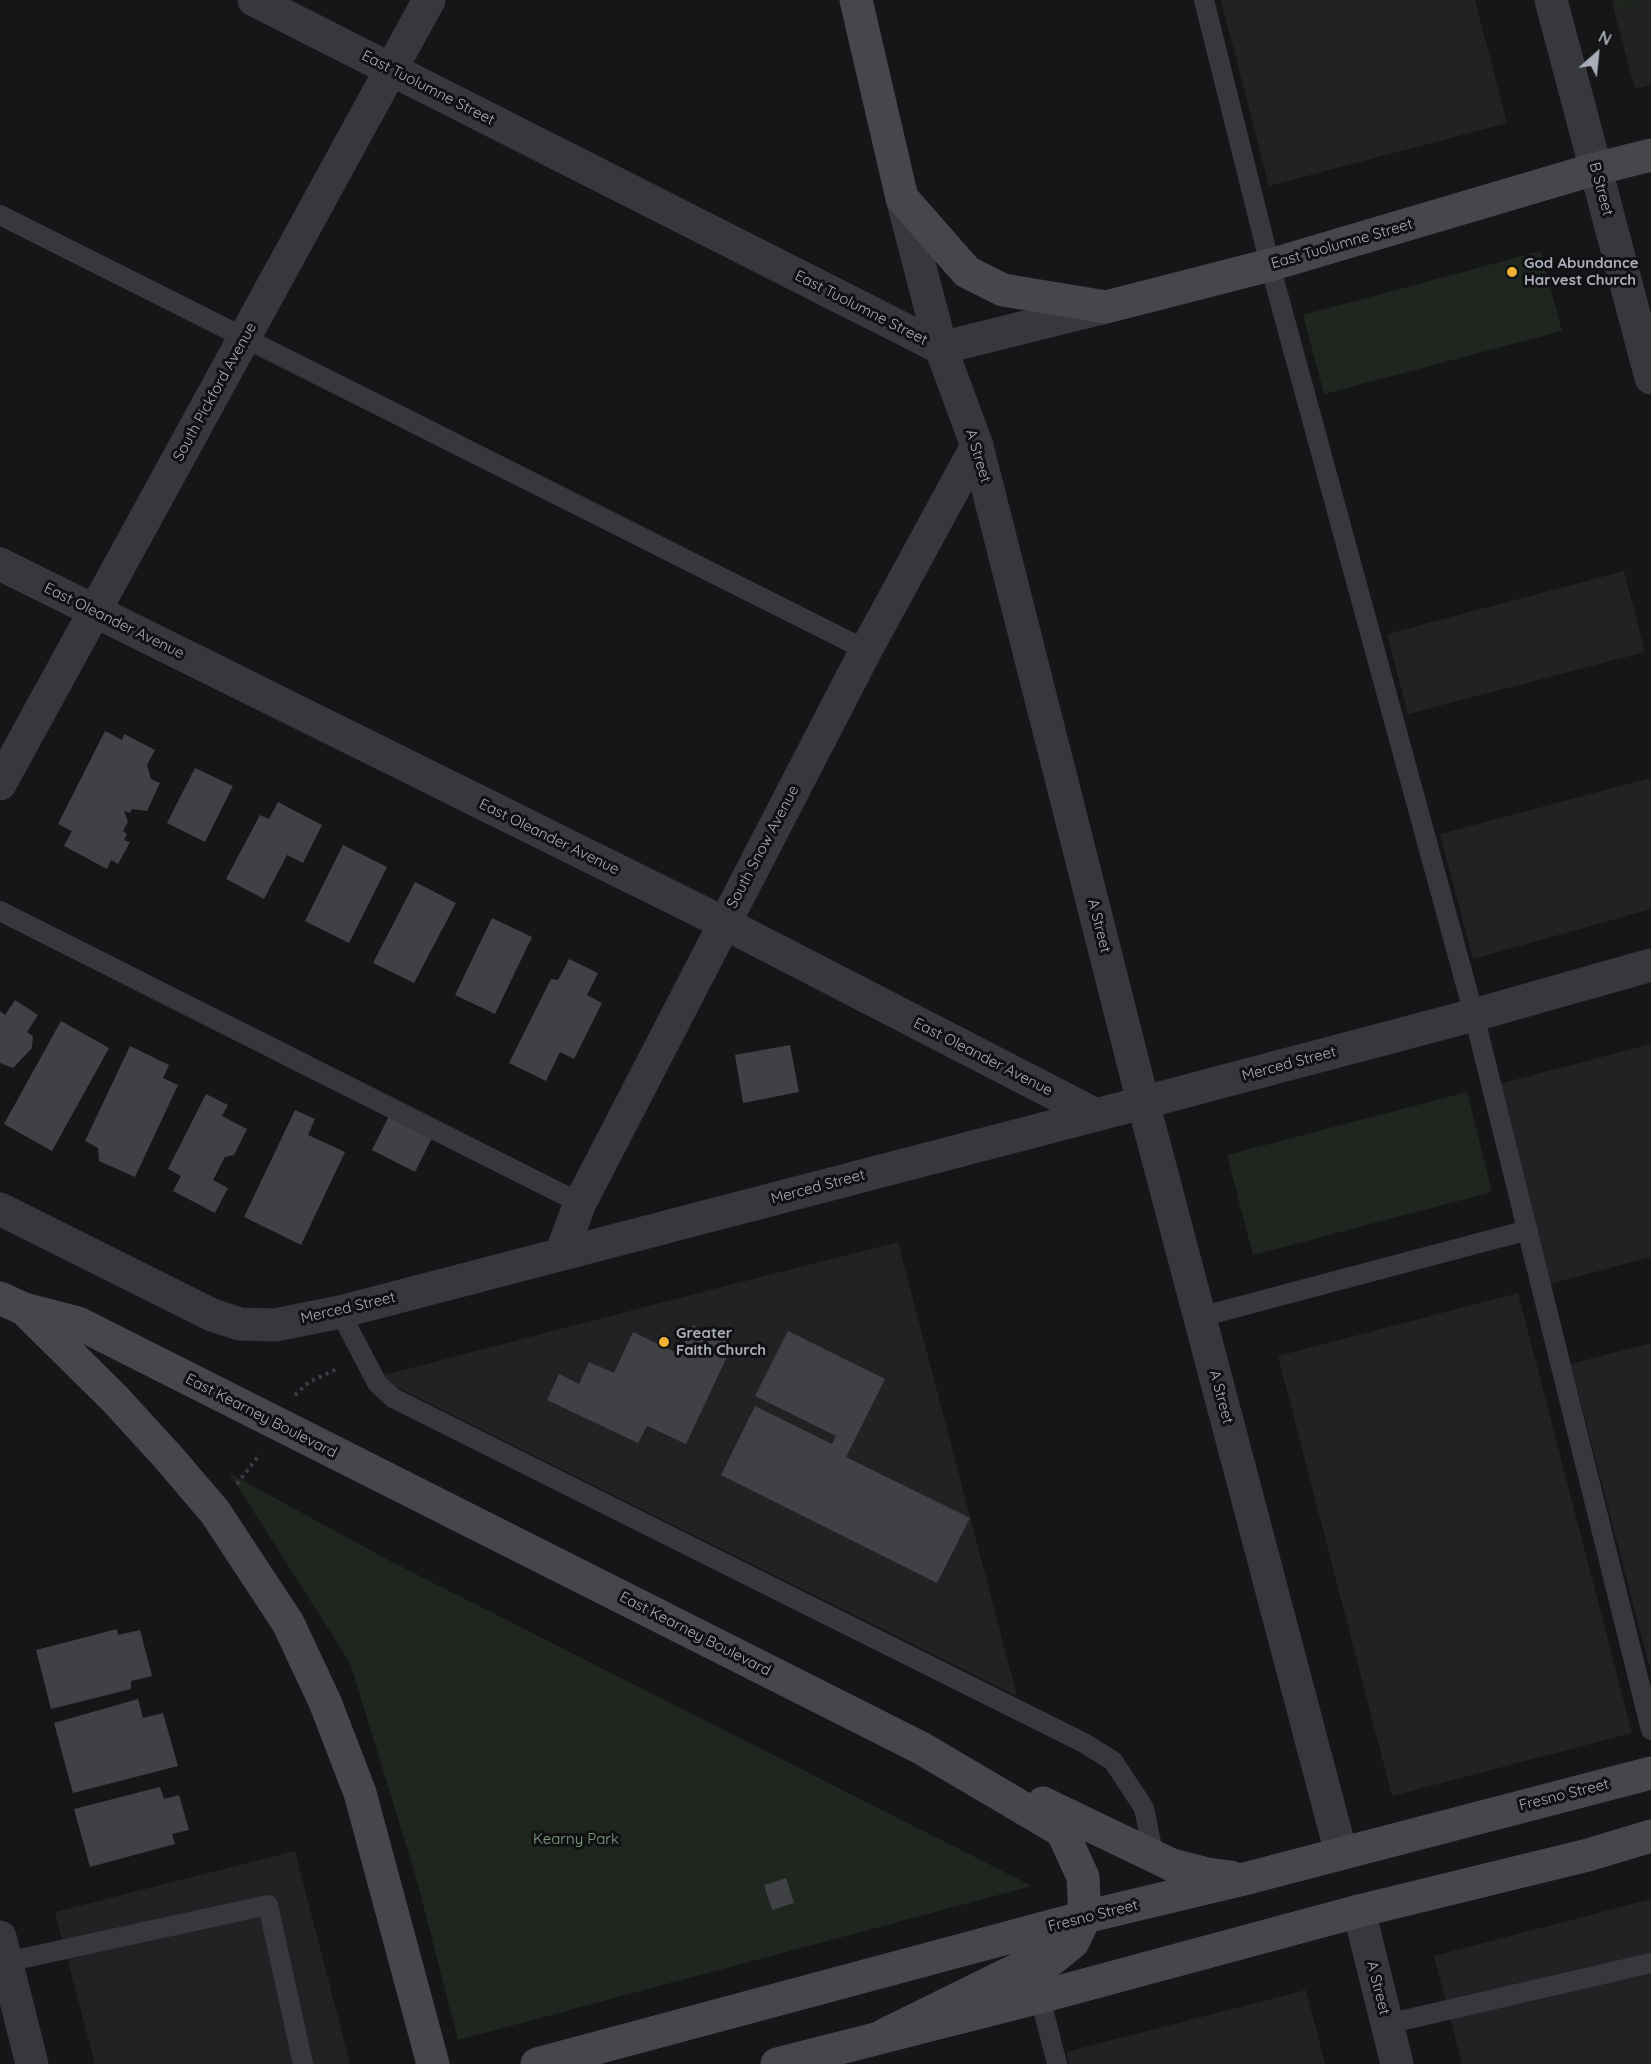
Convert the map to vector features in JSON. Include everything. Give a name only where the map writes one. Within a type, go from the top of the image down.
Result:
[{"type":"main road","name":"A Street","points":[[856,0],[902,198]]},
{"type":"main road","name":"East Tuolumne Street","points":[[1106,307],[1270,265],[1595,169],[1651,155]]},
{"type":"main road","points":[[902,198],[967,272],[1003,290],[1106,307]]},
{"type":"main road","name":"East Kearney Boulevard","points":[[12,1303],[78,1323],[921,1748],[1062,1832],[1083,1877],[1085,1917]]},
{"type":"main road","name":"East Kearney Boulevard","points":[[12,1303],[116,1400],[202,1496],[288,1623],[325,1702],[360,1793],[434,2064]]},
{"type":"main road","points":[[921,1748],[1095,1827],[1172,1865],[1207,1874],[1244,1879]]},
{"type":"main road","name":"Fresno Street","points":[[537,2064],[1085,1917],[1244,1879],[1651,1773]]},
{"type":"main road","points":[[777,2064],[1651,1836]]},
{"type":"main road","points":[[884,2036],[1018,1969],[1052,1960],[1073,1942],[1085,1917]]},
{"type":"street","name":"East Tuolumne Street","points":[[254,0],[940,348],[1106,307]]},
{"type":"street","name":"South Pickford Avenue","points":[[0,784],[429,0]]},
{"type":"street","name":"B Street","points":[[1551,0],[1650,373]]},
{"type":"street","name":"A Street","points":[[902,198],[940,348],[977,446],[1143,1102],[1341,1853]]},
{"type":"street","name":"South Snow Avenue","points":[[561,1254],[580,1203],[724,923],[866,650],[977,446]]},
{"type":"street","name":"East Oleander Avenue","points":[[0,564],[724,923],[1096,1115]]},
{"type":"street","name":"Merced Street","points":[[0,1209],[212,1315],[240,1324],[275,1325],[340,1312],[1096,1115],[1474,1015],[1651,964]]},
{"type":"street","name":"A Street","points":[[1359,1911],[1397,2064]]},
{"type":"street","points":[[3,1949],[32,2064]]},
{"type":"lane","points":[[1204,0],[1270,265],[1474,1015],[1651,1730]]},
{"type":"lane","points":[[0,215],[866,650]]},
{"type":"lane","points":[[0,911],[580,1203]]},
{"type":"lane","points":[[1200,1317],[1528,1230]]},
{"type":"lane","points":[[340,1312],[377,1383],[393,1398],[1084,1743],[1113,1761],[1144,1808],[1154,1857]]},
{"type":"lane","points":[[3,1949],[268,1905],[303,2064]]},
{"type":"lane","points":[[1387,2024],[1651,1963]]},
{"type":"lane","points":[[1040,1997],[1057,2064]]},
{"type":"path","points":[[292,1400],[297,1392],[309,1382],[341,1367]]},
{"type":"path","points":[[235,1487],[263,1450]]},
{"type":"shaded area","points":[[1221,0],[1475,0],[1507,123],[1269,186]]},
{"type":"shaded area","points":[[1651,0],[1651,85],[1635,89],[1614,10]]},
{"type":"shaded area","points":[[1624,571],[1645,652],[1408,714],[1387,634]]},
{"type":"shaded area","points":[[1651,778],[1651,909],[1473,959],[1440,834]]},
{"type":"shaded area","points":[[1651,1044],[1651,1257],[1550,1284],[1499,1084]]},
{"type":"shaded area","points":[[898,1242],[1017,1696],[376,1377],[718,1288]]},
{"type":"shaded area","points":[[1518,1293],[1632,1733],[1392,1796],[1278,1356]]},
{"type":"shaded area","points":[[1651,1343],[1651,1673],[1571,1364]]},
{"type":"shaded area","points":[[295,1851],[350,2064],[95,2064],[55,1912]]},
{"type":"shaded area","points":[[1651,1899],[1651,2064],[1462,2064],[1434,1956]]},
{"type":"shaded area","points":[[1306,1990],[1325,2064],[1069,2064],[1066,2052]]},
{"type":"green space","points":[[1612,0],[1651,0],[1614,10]]},
{"type":"green space","points":[[1541,251],[1562,331],[1324,394],[1303,315]]},
{"type":"green space","points":[[1467,1092],[1492,1192],[1253,1255],[1227,1155]]},
{"type":"green space","name":"Kearny Park","points":[[229,1473],[394,1563],[1032,1886],[458,2040],[416,1877],[350,1663]]},
{"type":"building","points":[[105,731],[122,740],[124,734],[155,750],[147,765],[151,779],[160,783],[147,811],[132,809],[130,813],[124,811],[128,822],[123,831],[127,834],[124,840],[130,842],[118,864],[111,860],[107,869],[64,846],[72,831],[58,824]]},
{"type":"building","points":[[195,768],[233,786],[205,842],[167,823]]},
{"type":"building","points":[[278,802],[322,825],[303,863],[287,855],[264,899],[226,879],[260,815],[269,819]]},
{"type":"building","points":[[343,845],[387,867],[349,943],[305,921]]},
{"type":"building","points":[[415,882],[456,903],[414,983],[373,963]]},
{"type":"building","points":[[492,918],[532,937],[495,1014],[455,995]]},
{"type":"building","points":[[569,959],[598,973],[587,995],[602,1003],[574,1059],[560,1052],[546,1081],[509,1063],[551,979],[558,980]]},
{"type":"building","points":[[15,1000],[38,1015],[27,1032],[33,1036],[32,1048],[13,1068],[0,1063],[0,1011],[5,1015]]},
{"type":"building","points":[[61,1021],[109,1048],[52,1151],[4,1124]]},
{"type":"building","points":[[790,1045],[799,1092],[743,1103],[735,1055]]},
{"type":"building","points":[[130,1046],[169,1065],[163,1078],[178,1085],[135,1177],[99,1161],[98,1148],[85,1141]]},
{"type":"building","points":[[206,1094],[228,1105],[222,1116],[247,1129],[234,1155],[225,1157],[213,1180],[228,1188],[215,1213],[173,1191],[181,1176],[168,1169]]},
{"type":"building","points":[[295,1110],[315,1119],[308,1135],[345,1152],[301,1245],[244,1217]]},
{"type":"building","points":[[390,1114],[433,1136],[415,1172],[372,1150]]},
{"type":"building","points":[[693,1325],[733,1344],[686,1444],[647,1426],[638,1443],[547,1400],[559,1374],[579,1384],[589,1362],[614,1373],[633,1332],[679,1354]]},
{"type":"building","points":[[788,1331],[885,1379],[846,1457],[970,1518],[937,1583],[721,1475],[755,1406],[832,1444],[836,1436],[755,1396]]},
{"type":"building","points":[[117,1629],[118,1635],[140,1630],[152,1676],[131,1681],[131,1689],[51,1709],[36,1650]]},
{"type":"building","points":[[138,1699],[143,1718],[163,1713],[178,1766],[73,1793],[54,1723]]},
{"type":"building","points":[[160,1787],[164,1799],[179,1795],[189,1830],[172,1834],[175,1844],[90,1867],[74,1809]]},
{"type":"building","points":[[786,1878],[794,1903],[772,1910],[764,1885]]},
{"type":"place","name":"God Abundance Harvest Church","points":[[1512,272]]},
{"type":"place","name":"Greater Faith Church","points":[[664,1342]]}]
